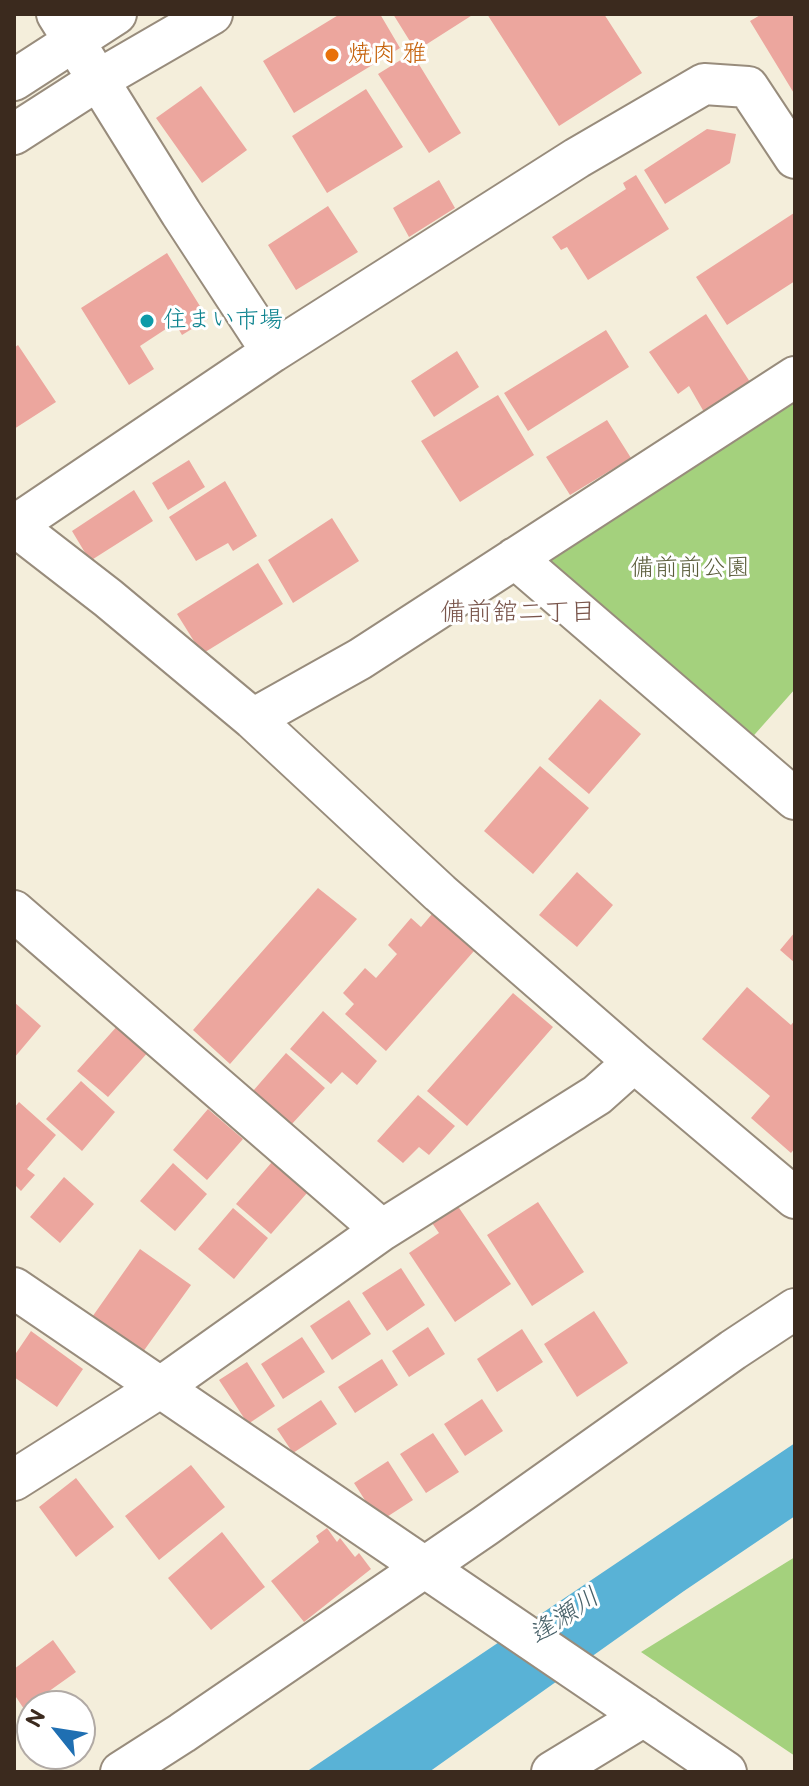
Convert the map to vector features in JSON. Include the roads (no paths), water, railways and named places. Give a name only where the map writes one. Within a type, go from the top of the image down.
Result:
[{"type":"street","points":[[14,80],[65,28],[116,14]]},
{"type":"street","points":[[14,134],[98,80],[212,14]]},
{"type":"street","points":[[65,28],[272,352]]},
{"type":"street","points":[[795,158],[748,87],[704,84],[577,158],[272,352],[14,526],[108,598],[253,719],[440,893],[795,1198]]},
{"type":"street","points":[[253,719],[360,659],[795,377]]},
{"type":"street","points":[[515,558],[795,799]]},
{"type":"street","points":[[14,911],[382,1230]]},
{"type":"street","points":[[14,1480],[161,1387],[382,1230],[597,1095],[634,1062]]},
{"type":"street","points":[[14,1288],[726,1772]]},
{"type":"street","points":[[121,1772],[795,1309]]},
{"type":"street","points":[[552,1772],[644,1716]]},
{"type":"water","name":"逢瀬川","points":[[795,1443],[795,1516],[429,1772],[306,1772]]},
{"type":"place","name":"焼肉 雅","points":[[332,55]]},
{"type":"place","name":"住まい市場","points":[[147,321]]},
{"type":"district","name":"備前舘二丁目","points":[[518,613]]},
{"type":"park label","name":"備前前公園","points":[[690,569]]}]
